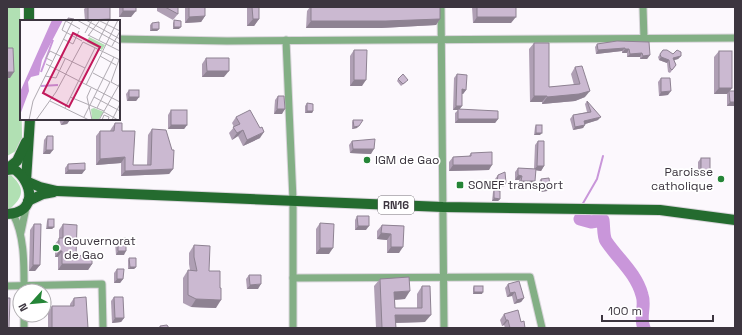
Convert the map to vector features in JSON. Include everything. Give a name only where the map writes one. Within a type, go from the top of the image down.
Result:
[{"type":"main road","points":[[29,7],[30,20]]},
{"type":"main road","points":[[7,170],[17,161],[20,155],[30,124]]},
{"type":"main road","points":[[26,181],[30,124]]},
{"type":"main road","points":[[7,170],[14,170],[26,181],[29,188],[28,202],[10,214]]},
{"type":"main road","name":"RN16","points":[[26,181],[40,187],[57,191],[443,207],[660,210],[735,220]]},
{"type":"main road","name":"RN16","points":[[28,202],[44,194],[57,191]]},
{"type":"street","points":[[441,7],[444,328]]},
{"type":"street","points":[[643,7],[644,39]]},
{"type":"street","points":[[120,39],[227,41],[735,38]]},
{"type":"street","points":[[286,40],[293,200],[293,328]]},
{"type":"street","points":[[21,234],[28,202]]},
{"type":"street","points":[[10,214],[18,223],[21,234],[24,283]]},
{"type":"street","points":[[293,278],[444,276],[530,277],[542,328]]},
{"type":"street","points":[[52,287],[102,284],[103,328]]},
{"type":"green space","points":[[7,7],[20,7],[20,120],[22,120],[22,138],[16,151],[7,156]]},
{"type":"green space","points":[[7,174],[10,174],[15,179],[21,191],[19,199],[11,208],[7,208]]},
{"type":"building","points":[[88,7],[110,7],[110,19],[88,20]]},
{"type":"building","points":[[123,7],[136,7],[136,11],[123,11]]},
{"type":"building","points":[[165,7],[178,7],[178,14]]},
{"type":"building","points":[[189,7],[205,7],[205,16],[189,17]]},
{"type":"building","points":[[252,7],[259,7],[259,19],[253,19]]},
{"type":"building","points":[[311,7],[440,7],[440,19],[311,21]]},
{"type":"building","points":[[477,7],[516,7],[516,17],[477,17]]},
{"type":"building","points":[[174,20],[181,21],[181,27],[174,27]]},
{"type":"building","points":[[159,22],[159,29],[152,29],[152,23]]},
{"type":"building","points":[[617,41],[649,42],[650,55],[643,56],[642,53],[630,54],[629,49],[625,48],[598,50],[597,44]]},
{"type":"building","points":[[534,43],[549,43],[549,87],[580,84],[575,67],[582,66],[590,91],[579,94],[547,97],[534,96]]},
{"type":"building","points":[[7,48],[13,48],[14,72],[7,72]]},
{"type":"building","points":[[354,50],[367,50],[366,80],[354,80]]},
{"type":"building","points":[[663,50],[667,50],[673,54],[677,50],[681,52],[681,56],[673,58],[676,65],[672,70],[670,68],[669,60],[661,57],[660,54]]},
{"type":"building","points":[[719,51],[732,51],[732,88],[719,88]]},
{"type":"building","points":[[206,58],[229,58],[229,71],[207,71]]},
{"type":"building","points":[[403,74],[408,80],[403,84],[398,79]]},
{"type":"building","points":[[457,74],[467,75],[466,90],[462,89],[462,106],[456,106]]},
{"type":"building","points":[[661,78],[670,78],[671,91],[661,92]]},
{"type":"building","points":[[129,90],[139,90],[139,97],[129,97]]},
{"type":"building","points":[[729,91],[735,91],[735,102],[730,102]]},
{"type":"building","points":[[278,96],[284,96],[285,109],[277,109]]},
{"type":"building","points":[[587,101],[601,117],[584,121],[585,125],[575,127],[573,115],[591,112]]},
{"type":"building","points":[[307,103],[313,104],[313,111],[307,111]]},
{"type":"building","points":[[458,109],[498,111],[498,119],[458,119]]},
{"type":"building","points":[[171,110],[187,110],[187,125],[171,125]]},
{"type":"building","points":[[250,110],[260,128],[262,127],[264,132],[247,140],[243,130],[237,133],[233,127],[240,124],[236,117]]},
{"type":"building","points":[[353,120],[363,120],[359,126],[354,127]]},
{"type":"building","points":[[115,123],[122,123],[122,131],[135,131],[133,165],[151,165],[152,129],[166,130],[172,150],[174,150],[173,169],[125,171],[125,157],[100,159],[100,131],[114,131]]},
{"type":"building","points":[[536,125],[542,125],[542,133],[536,133]]},
{"type":"building","points":[[47,136],[53,136],[53,150],[46,150]]},
{"type":"building","points":[[375,139],[374,149],[353,149],[352,141]]},
{"type":"building","points":[[538,141],[544,141],[544,166],[537,166]]},
{"type":"building","points":[[492,152],[492,165],[453,165],[453,157],[471,156],[471,153]]},
{"type":"building","points":[[701,158],[710,158],[710,172],[701,172]]},
{"type":"building","points":[[85,163],[85,170],[68,170],[68,164]]},
{"type":"building","points":[[518,168],[536,169],[535,181],[521,181],[522,176],[518,175]]},
{"type":"building","points":[[505,172],[506,183],[497,182],[498,175]]},
{"type":"building","points":[[549,178],[550,187],[543,188],[541,179]]},
{"type":"building","points":[[494,190],[500,191],[500,199],[494,198]]},
{"type":"building","points":[[357,216],[369,216],[369,226],[358,226]]},
{"type":"building","points":[[48,219],[54,219],[54,227],[48,227]]},
{"type":"building","points":[[320,223],[334,224],[333,248],[320,248]]},
{"type":"building","points":[[34,224],[41,224],[40,265],[33,265]]},
{"type":"building","points":[[63,224],[77,225],[76,256],[92,255],[92,264],[62,264],[62,251],[59,251],[59,238],[63,238]]},
{"type":"building","points":[[382,225],[404,226],[403,247],[391,247],[391,234],[381,233]]},
{"type":"building","points":[[126,238],[126,251],[118,251],[118,239]]},
{"type":"building","points":[[194,245],[210,246],[209,271],[220,271],[221,300],[196,299],[188,295],[188,270],[197,271],[194,257]]},
{"type":"building","points":[[129,258],[136,258],[136,267],[130,267]]},
{"type":"building","points":[[117,269],[124,269],[123,279],[117,279]]},
{"type":"building","points":[[249,275],[261,275],[261,284],[250,285]]},
{"type":"building","points":[[409,277],[410,291],[394,292],[395,308],[422,308],[422,286],[430,286],[431,315],[395,315],[396,328],[382,328],[380,279]]},
{"type":"building","points":[[519,281],[524,298],[517,300],[515,292],[510,293],[508,284]]},
{"type":"building","points":[[474,286],[483,286],[483,292],[474,292]]},
{"type":"building","points":[[86,297],[88,328],[52,328],[52,306],[74,306],[74,298]]},
{"type":"building","points":[[114,297],[123,297],[124,318],[115,318]]},
{"type":"building","points":[[7,298],[10,298],[9,328],[7,328]]},
{"type":"building","points":[[518,310],[521,322],[524,321],[525,328],[510,328],[508,320],[506,320],[504,314]]},
{"type":"building","points":[[167,325],[169,328],[160,328],[160,326]]},
{"type":"waterway","points":[[582,205],[597,179],[603,156]]},
{"type":"waterway","points":[[580,219],[591,222],[603,220],[606,241],[631,273],[639,287],[643,299],[642,320],[644,328]]},
{"type":"place","name":"IGM de Gao","points":[[367,160]]},
{"type":"place","name":"Paroisse catholique","points":[[721,179]]},
{"type":"place","name":"SONEF transport","points":[[460,185]]},
{"type":"place","name":"Gouvernorat de Gao","points":[[56,248]]}]
